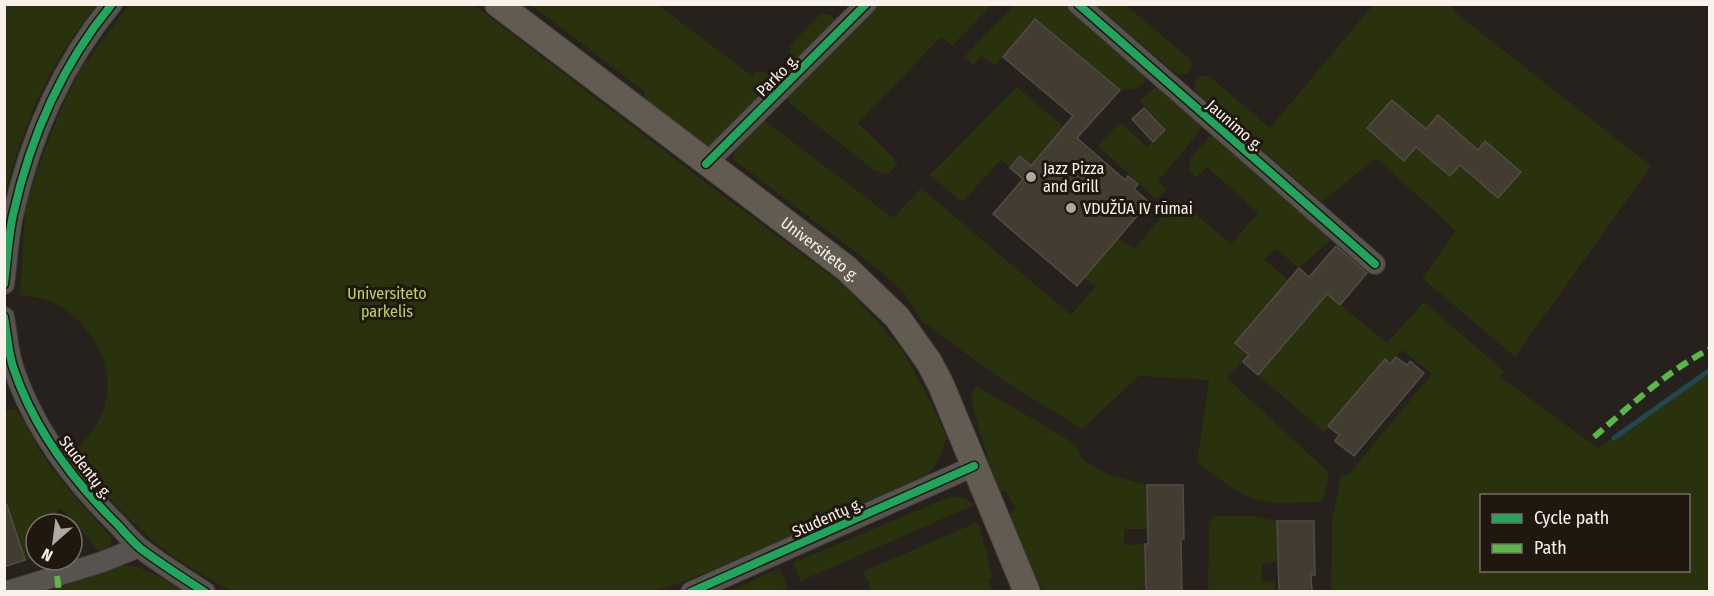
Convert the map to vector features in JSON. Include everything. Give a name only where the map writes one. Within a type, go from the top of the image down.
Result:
[{"type":"main road","name":"Universiteto g.","points":[[498,4],[846,268],[897,317],[933,370],[1026,590]]},
{"type":"street","points":[[4,284],[12,217],[32,146],[52,96],[76,53],[112,4]]},
{"type":"street","name":"Parko g.","points":[[706,164],[866,4]]},
{"type":"street","name":"Jaunimo g.","points":[[1078,4],[1375,264]]},
{"type":"street","name":"Studentų g.","points":[[4,317],[13,366],[34,417],[57,453],[98,506],[139,547],[171,571],[205,591]]},
{"type":"street","name":"Studentų g.","points":[[690,591],[974,466]]},
{"type":"street","points":[[5,591],[102,562],[139,547]]},
{"type":"green space","points":[[4,5],[97,5],[66,47],[40,94],[20,144],[5,195]]},
{"type":"green space","name":"Universiteto parkelis","points":[[129,5],[474,5],[846,287],[902,349],[930,401],[947,437],[938,461],[926,477],[866,501],[807,530],[688,580],[655,591],[231,591],[184,563],[150,538],[113,502],[72,454],[93,430],[104,408],[108,386],[103,359],[90,335],[71,314],[51,301],[20,295],[25,212],[49,138],[82,67]]},
{"type":"green space","points":[[531,5],[658,5],[752,76],[757,71],[765,72],[771,75],[772,82],[770,87],[711,146],[702,144],[642,98],[645,92]]},
{"type":"green space","points":[[878,5],[992,5],[952,46],[941,37],[858,123],[898,163],[888,174],[875,171],[789,103],[788,95]]},
{"type":"green space","points":[[1015,5],[1068,5],[1141,68],[1144,74],[1143,83],[1136,88],[1120,90],[1035,19],[995,66],[982,56],[973,65],[964,57]]},
{"type":"green space","points":[[1096,5],[1126,5],[1191,60],[1191,68],[1187,74],[1178,75]]},
{"type":"green space","points":[[1373,5],[1451,5],[1457,14],[1651,166],[1515,357],[1422,278],[1456,231],[1376,158],[1322,202],[1195,91],[1195,81],[1199,77],[1208,75],[1270,128]]},
{"type":"green space","points":[[821,13],[831,15],[836,21],[797,60],[791,53],[791,44]]},
{"type":"green space","points":[[1163,86],[1201,125],[1197,135],[1158,181],[1167,189],[1156,199],[1098,146],[1118,124],[1122,124],[1147,147],[1165,129],[1140,101],[1155,87]]},
{"type":"green space","points":[[1017,87],[1064,127],[1031,166],[1021,156],[1010,168],[1001,160],[962,202],[930,175]]},
{"type":"green space","points":[[761,118],[893,218],[921,188],[1071,315],[1096,286],[1084,278],[1119,238],[1134,249],[1178,199],[1231,244],[1258,213],[1207,167],[1197,178],[1189,170],[1190,159],[1209,137],[1220,137],[1334,237],[1299,268],[1276,249],[1264,259],[1288,280],[1235,343],[1249,355],[1227,378],[1325,469],[1329,476],[1323,500],[1286,503],[1258,500],[1230,486],[1197,462],[1209,380],[1139,376],[1082,429],[998,377],[923,322],[904,293],[878,269],[734,160],[738,142]]},
{"type":"green space","points":[[1327,294],[1387,343],[1424,302],[1504,371],[1500,377],[1598,448],[1709,370],[1709,591],[1331,591],[1332,522],[1341,475],[1348,475],[1432,374],[1402,350],[1390,364],[1385,359],[1324,432],[1258,375]]},
{"type":"green space","points":[[977,386],[1070,441],[1077,447],[1083,460],[1112,476],[1147,485],[1148,529],[1124,529],[1124,545],[1145,544],[1145,587],[1143,591],[1044,591],[1028,565],[1007,516],[1016,508],[1005,491],[998,493],[973,408],[971,394]]},
{"type":"green space","points":[[15,409],[52,468],[111,537],[106,551],[101,553],[84,534],[84,512],[65,512],[61,508],[56,512],[24,512],[24,557],[5,497],[4,414],[6,411]]},
{"type":"green space","points":[[949,497],[963,498],[974,505],[801,581],[793,563]]},
{"type":"green space","points":[[1214,516],[1251,516],[1277,521],[1278,561],[1262,564],[1262,582],[1275,581],[1275,591],[1208,592],[1209,523]]},
{"type":"green space","points":[[978,522],[993,578],[988,580],[993,591],[870,591],[869,583],[862,572]]},
{"type":"green space","points":[[123,565],[147,571],[184,591],[48,592]]},
{"type":"green space","points":[[779,568],[788,588],[780,591],[730,591]]},
{"type":"building","name":"VDUŽŪA IV rūmai","points":[[1035,19],[1120,90],[1077,138],[1125,180],[1128,176],[1138,184],[1134,189],[1149,202],[1077,286],[993,214],[1023,179],[1010,168],[1020,156],[1031,166],[1073,116],[1003,57]]},
{"type":"building","points":[[1392,100],[1426,129],[1438,115],[1478,150],[1485,141],[1521,172],[1498,198],[1460,165],[1450,176],[1416,147],[1404,161],[1367,128]]},
{"type":"building","points":[[1144,108],[1165,130],[1153,142],[1132,119]]},
{"type":"building","points":[[1336,246],[1367,273],[1340,305],[1327,294],[1258,375],[1243,362],[1249,355],[1235,343],[1299,268],[1309,277]]},
{"type":"building","points":[[1396,357],[1407,365],[1410,361],[1424,373],[1354,456],[1335,441],[1339,435],[1328,426],[1385,359],[1390,364]]},
{"type":"building","points":[[1147,485],[1183,485],[1182,591],[1146,591]]},
{"type":"building","points":[[7,505],[24,560],[4,567],[4,506]]},
{"type":"building","points":[[1277,521],[1314,521],[1315,575],[1311,575],[1312,591],[1279,591]]},
{"type":"waterway","points":[[1614,438],[1710,370]]},
{"type":"marked path","points":[[1594,437],[1664,378],[1710,349]]},
{"type":"marked path","points":[[57,576],[59,592]]},
{"type":"cycle path","points":[[4,284],[13,215],[28,158],[38,131],[77,52],[112,4]]},
{"type":"cycle path","points":[[706,164],[866,4]]},
{"type":"cycle path","points":[[1078,4],[1375,264]]},
{"type":"cycle path","points":[[4,317],[11,361],[21,389],[56,452],[85,490],[131,540],[205,592]]},
{"type":"cycle path","points":[[691,592],[974,466]]},
{"type":"place","name":"Jazz Pizza and Grill","points":[[1031,177]]},
{"type":"place","name":"VDUŽŪA IV rūmai","points":[[1071,208]]}]
